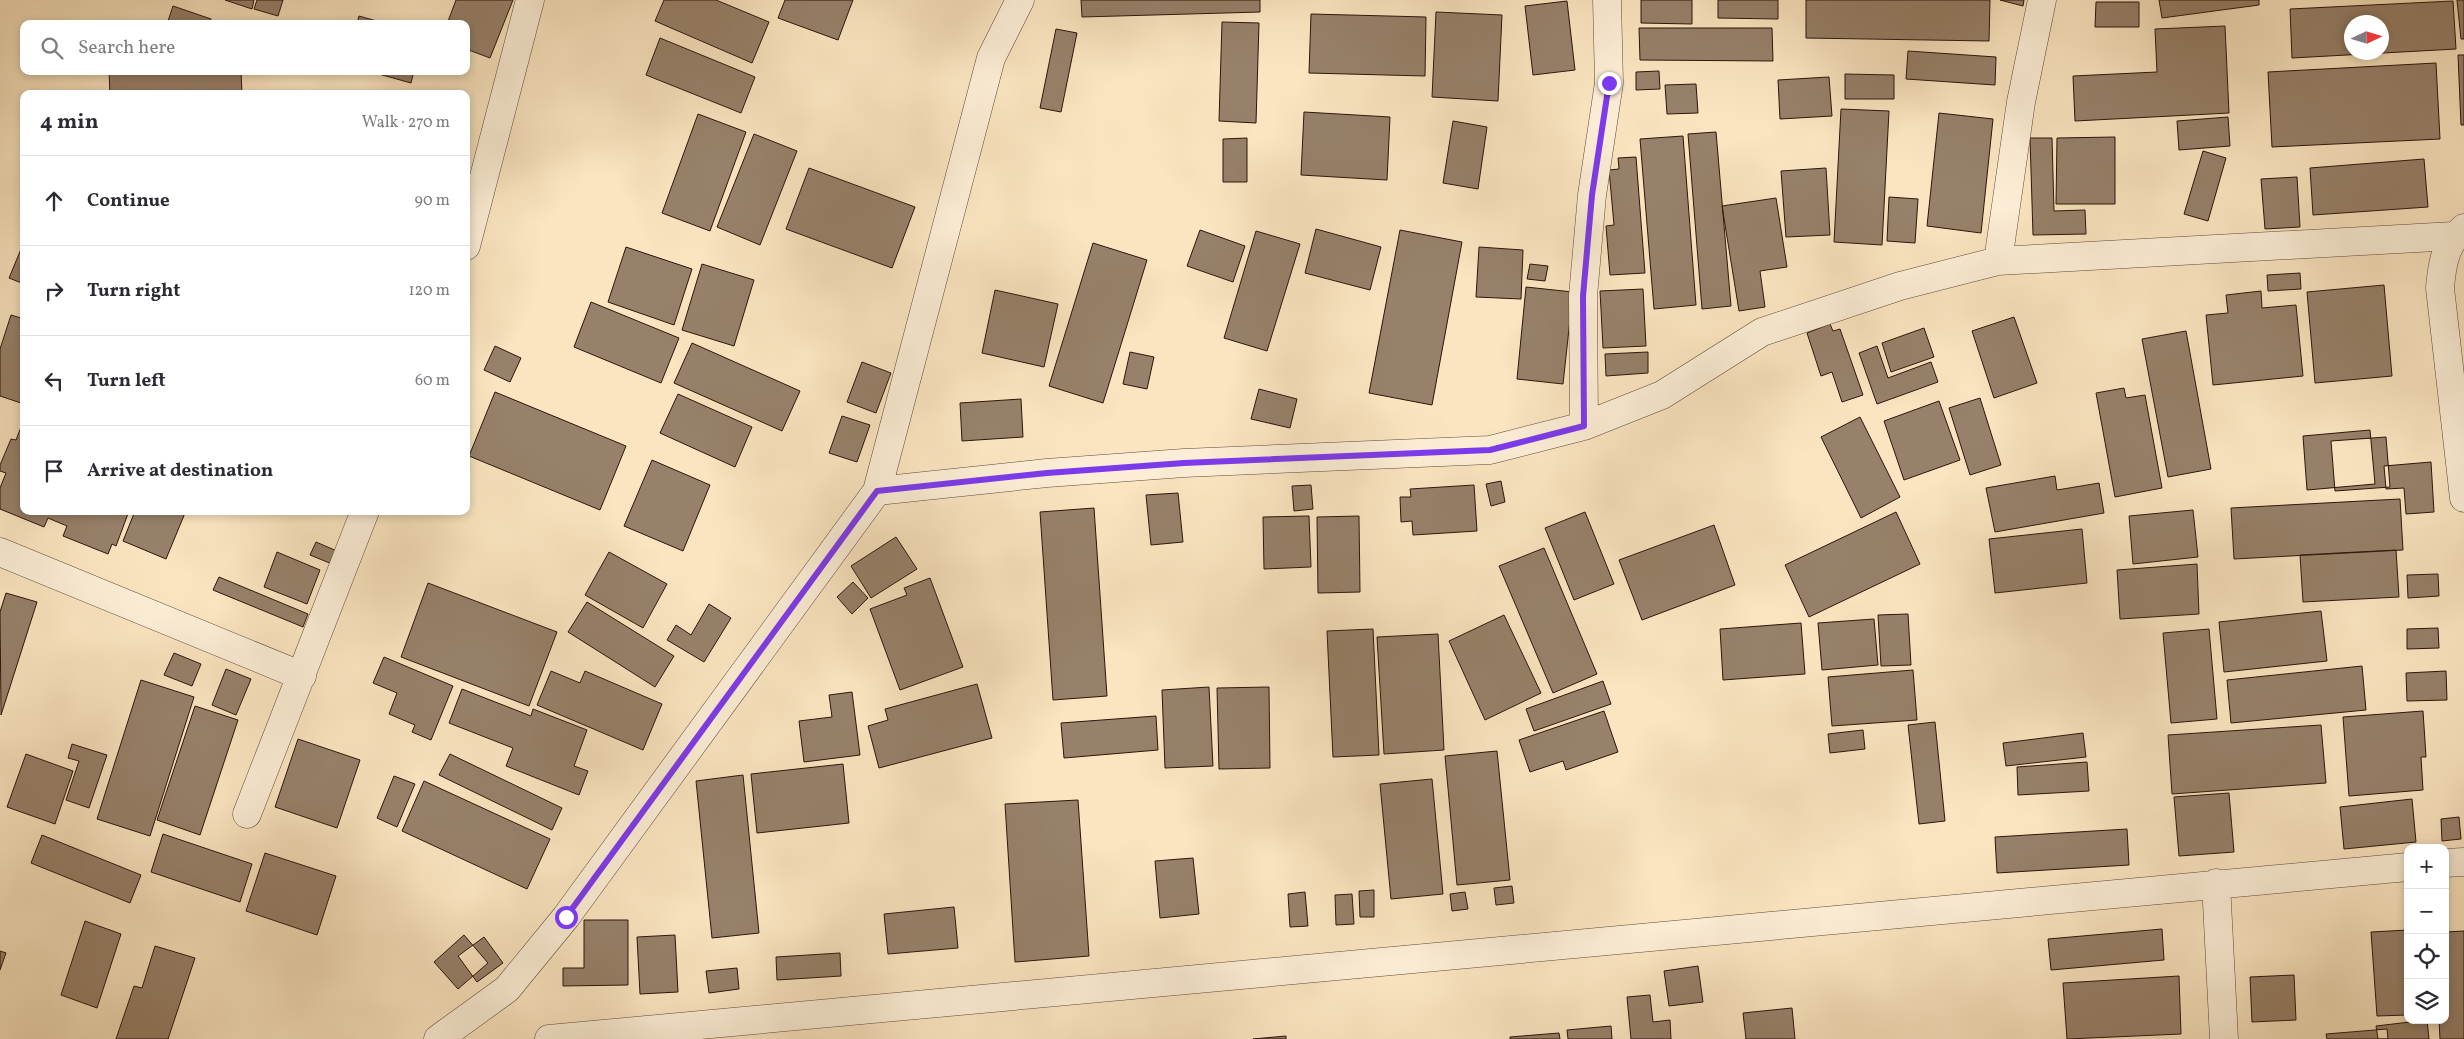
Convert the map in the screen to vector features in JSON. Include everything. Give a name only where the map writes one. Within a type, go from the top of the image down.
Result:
[{"type":"street","points":[[470,231],[530,0]]},
{"type":"street","points":[[438,1039],[507,989],[566,917],[877,491],[992,58],[1020,0]]},
{"type":"street","points":[[1584,426],[1583,296],[1592,195],[1609,83],[1607,0]]},
{"type":"street","points":[[1998,261],[2021,102],[2042,0]]},
{"type":"street","points":[[877,491],[1047,473],[1184,463],[1490,450],[1584,426],[1662,395],[1762,332],[1900,286],[1998,261],[2459,232]]},
{"type":"street","points":[[2459,232],[2442,260],[2440,288],[2464,498]]},
{"type":"street","points":[[247,814],[363,515]]},
{"type":"street","points":[[0,552],[302,676]]},
{"type":"street","points":[[2449,863],[2464,862]]},
{"type":"street","points":[[549,1039],[2216,883],[2404,867]]},
{"type":"street","points":[[2216,883],[2224,1039]]},
{"type":"building","points":[[225,0],[254,0],[252,9]]},
{"type":"building","points":[[257,0],[283,0],[278,16],[254,9]]},
{"type":"building","points":[[456,0],[513,0],[490,58],[470,50],[470,20],[448,20]]},
{"type":"building","points":[[664,0],[716,0],[769,22],[752,63],[655,21]]},
{"type":"building","points":[[785,0],[853,0],[838,40],[778,18]]},
{"type":"building","points":[[1081,0],[1260,0],[1260,12],[1082,17]]},
{"type":"building","points":[[1641,0],[1692,0],[1692,24],[1641,23]]},
{"type":"building","points":[[1718,0],[1778,0],[1778,19],[1718,18]]},
{"type":"building","points":[[1806,0],[1990,0],[1989,41],[1806,38]]},
{"type":"building","points":[[2000,0],[2024,0],[2023,6]]},
{"type":"building","points":[[2159,0],[2259,0],[2259,5],[2162,18]]},
{"type":"building","points":[[2457,0],[2464,0],[2464,39],[2461,39]]},
{"type":"building","points":[[1567,1],[1575,70],[1533,75],[1525,6]]},
{"type":"building","points":[[2453,1],[2456,49],[2389,53],[2389,15],[2344,15],[2344,55],[2292,58],[2290,9]]},
{"type":"building","points":[[2096,2],[2139,2],[2139,27],[2095,27]]},
{"type":"building","points":[[173,6],[211,19],[211,20],[168,20]]},
{"type":"building","points":[[1436,12],[1502,15],[1498,101],[1432,97]]},
{"type":"building","points":[[1311,14],[1426,17],[1425,76],[1309,73]]},
{"type":"building","points":[[359,16],[373,20],[358,20]]},
{"type":"building","points":[[1222,22],[1259,23],[1256,123],[1219,121]]},
{"type":"building","points":[[2225,26],[2229,113],[2075,121],[2073,76],[2157,72],[2155,29]]},
{"type":"building","points":[[1639,28],[1772,28],[1773,61],[1640,60]]},
{"type":"building","points":[[1056,29],[1077,33],[1061,112],[1040,108]]},
{"type":"building","points":[[660,38],[755,77],[741,113],[646,75]]},
{"type":"building","points":[[1908,51],[1996,57],[1995,85],[1906,79]]},
{"type":"building","points":[[2458,55],[2464,55],[2464,125],[2461,125]]},
{"type":"building","points":[[2436,63],[2440,139],[2272,147],[2268,72]]},
{"type":"building","points":[[1659,71],[1660,89],[1636,90],[1636,72]]},
{"type":"building","points":[[1845,74],[1894,75],[1894,99],[1845,99]]},
{"type":"building","points":[[109,75],[241,75],[242,90],[110,90]]},
{"type":"building","points":[[382,75],[413,75],[411,83]]},
{"type":"building","points":[[1829,77],[1832,116],[1780,119],[1778,80]]},
{"type":"building","points":[[1696,84],[1698,113],[1667,114],[1665,85]]},
{"type":"building","points":[[1841,109],[1889,111],[1882,245],[1834,242]]},
{"type":"building","points":[[1304,112],[1390,117],[1387,180],[1301,175]]},
{"type":"building","points":[[1939,113],[1993,119],[1981,233],[1927,226]]},
{"type":"building","points":[[698,114],[746,132],[710,231],[662,213]]},
{"type":"building","points":[[2228,117],[2230,146],[2179,150],[2177,121]]},
{"type":"building","points":[[1453,121],[1487,127],[1478,189],[1443,183]]},
{"type":"building","points":[[1716,132],[1731,306],[1702,309],[1688,134]]},
{"type":"building","points":[[754,134],[797,151],[760,245],[717,227]]},
{"type":"building","points":[[1683,136],[1696,305],[1654,309],[1640,139]]},
{"type":"building","points":[[2115,137],[2115,204],[2056,204],[2057,138]]},
{"type":"building","points":[[1247,138],[1247,182],[1223,182],[1223,139]]},
{"type":"building","points":[[2030,138],[2052,138],[2054,211],[2085,210],[2086,234],[2033,235]]},
{"type":"building","points":[[2203,151],[2226,158],[2208,221],[2184,214]]},
{"type":"building","points":[[1636,157],[1645,273],[1610,275],[1606,226],[1614,225],[1609,170],[1619,169],[1618,158]]},
{"type":"building","points":[[2424,159],[2428,207],[2313,215],[2310,168]]},
{"type":"building","points":[[809,168],[915,207],[892,268],[786,229]]},
{"type":"building","points":[[1826,168],[1830,235],[1786,237],[1781,171]]},
{"type":"building","points":[[2297,177],[2300,227],[2265,229],[2261,179]]},
{"type":"building","points":[[1889,197],[1918,199],[1915,243],[1887,241]]},
{"type":"building","points":[[1776,198],[1787,267],[1760,271],[1765,307],[1739,311],[1722,206]]},
{"type":"building","points":[[1316,229],[1381,247],[1370,290],[1305,273]]},
{"type":"building","points":[[1200,230],[1245,246],[1233,282],[1187,266]]},
{"type":"building","points":[[1400,230],[1462,242],[1432,405],[1369,393]]},
{"type":"building","points":[[1256,231],[1300,244],[1267,351],[1224,338]]},
{"type":"building","points":[[1093,243],[1147,260],[1103,403],[1049,386]]},
{"type":"building","points":[[626,247],[692,269],[674,325],[608,302]]},
{"type":"building","points":[[1479,247],[1523,250],[1521,299],[1476,297]]},
{"type":"building","points":[[20,252],[20,282],[9,278]]},
{"type":"building","points":[[702,264],[754,280],[734,346],[682,330]]},
{"type":"building","points":[[1530,264],[1548,266],[1545,281],[1527,279]]},
{"type":"building","points":[[2300,273],[2301,289],[2268,291],[2267,275]]},
{"type":"building","points":[[2384,285],[2392,376],[2315,383],[2307,292]]},
{"type":"building","points":[[1526,287],[1573,292],[1563,384],[1517,379]]},
{"type":"building","points":[[1643,289],[1646,346],[1603,348],[1600,291]]},
{"type":"building","points":[[995,290],[1058,304],[1044,367],[982,353]]},
{"type":"building","points":[[2261,291],[2262,308],[2296,305],[2303,376],[2213,385],[2206,315],[2228,313],[2226,295]]},
{"type":"building","points":[[591,302],[679,338],[661,383],[574,347]]},
{"type":"building","points":[[11,315],[20,318],[20,403],[0,396],[0,349]]},
{"type":"building","points":[[2014,317],[2037,383],[1994,398],[1972,331]]},
{"type":"building","points":[[1830,324],[1833,331],[1840,329],[1863,395],[1842,402],[1832,372],[1821,376],[1807,333]]},
{"type":"building","points":[[1924,328],[1934,357],[1891,372],[1882,343]]},
{"type":"building","points":[[2186,331],[2211,469],[2168,477],[2142,339]]},
{"type":"building","points":[[692,343],[800,391],[782,431],[674,383]]},
{"type":"building","points":[[495,346],[521,358],[510,382],[484,370]]},
{"type":"building","points":[[1877,346],[1888,378],[1931,362],[1938,382],[1877,404],[1859,353]]},
{"type":"building","points":[[1130,352],[1154,357],[1147,389],[1123,384]]},
{"type":"building","points":[[1648,352],[1648,373],[1606,376],[1605,354]]},
{"type":"building","points":[[862,362],[891,373],[876,413],[847,402]]},
{"type":"building","points":[[2124,388],[2126,398],[2145,395],[2162,488],[2115,497],[2096,393]]},
{"type":"building","points":[[1259,389],[1297,399],[1290,428],[1251,419]]},
{"type":"building","points":[[495,392],[626,446],[600,510],[470,456]]},
{"type":"building","points":[[678,394],[752,427],[735,467],[660,433]]},
{"type":"building","points":[[1980,398],[2001,465],[1970,475],[1949,408]]},
{"type":"building","points":[[1021,399],[1023,437],[962,441],[960,403]]},
{"type":"building","points":[[1939,401],[1960,460],[1904,480],[1884,421]]},
{"type":"building","points":[[842,416],[870,425],[857,462],[829,453]]},
{"type":"building","points":[[1860,417],[1900,497],[1861,518],[1821,437]]},
{"type":"building","points":[[20,430],[20,515],[128,515],[116,546],[112,544],[108,554],[63,536],[67,526],[48,518],[44,527],[0,509],[0,488],[6,473],[0,471],[0,465],[11,439],[16,440]]},
{"type":"building","points":[[2370,430],[2375,484],[2307,490],[2303,436]]},
{"type":"building","points":[[2386,437],[2390,487],[2335,491],[2331,441]]},
{"type":"building","points":[[652,460],[710,485],[683,551],[624,526]]},
{"type":"building","points":[[2431,462],[2434,512],[2406,514],[2404,488],[2386,489],[2384,466]]},
{"type":"building","points":[[2055,476],[2057,490],[2099,483],[2104,513],[1995,532],[1986,488]]},
{"type":"building","points":[[1501,481],[1505,502],[1491,506],[1486,484]]},
{"type":"building","points":[[1311,485],[1313,509],[1294,511],[1292,486]]},
{"type":"building","points":[[1474,485],[1477,531],[1413,535],[1412,521],[1401,522],[1400,497],[1411,497],[1410,489]]},
{"type":"building","points":[[1178,493],[1183,542],[1151,545],[1146,495]]},
{"type":"building","points":[[2400,499],[2403,550],[2234,559],[2231,508]]},
{"type":"building","points":[[1094,508],[1107,696],[1053,700],[1040,512]]},
{"type":"building","points":[[2193,510],[2198,557],[2133,564],[2129,516]]},
{"type":"building","points":[[1585,512],[1614,584],[1574,600],[1545,528]]},
{"type":"building","points":[[1896,512],[1920,564],[1809,617],[1785,565]]},
{"type":"building","points":[[133,515],[184,515],[166,559],[123,541]]},
{"type":"building","points":[[1309,516],[1311,567],[1264,569],[1263,517]]},
{"type":"building","points":[[1359,516],[1360,592],[1318,593],[1317,517]]},
{"type":"building","points":[[1714,525],[1735,585],[1642,620],[1619,560]]},
{"type":"building","points":[[2082,529],[2087,583],[1995,593],[1989,539]]},
{"type":"building","points":[[896,537],[917,569],[871,598],[851,566]]},
{"type":"building","points":[[316,542],[337,551],[332,564],[310,555]]},
{"type":"building","points":[[1544,548],[1597,674],[1553,693],[1499,566]]},
{"type":"building","points":[[2396,550],[2399,597],[2303,602],[2300,555]]},
{"type":"building","points":[[277,552],[320,570],[307,604],[264,587]]},
{"type":"building","points":[[609,552],[667,584],[643,628],[585,595]]},
{"type":"building","points":[[2197,564],[2199,614],[2120,619],[2117,570]]},
{"type":"building","points":[[2438,574],[2439,596],[2408,598],[2407,575]]},
{"type":"building","points":[[219,577],[308,614],[303,627],[213,590]]},
{"type":"building","points":[[930,578],[963,667],[900,690],[870,609],[907,595],[904,588]]},
{"type":"building","points":[[853,582],[868,598],[852,614],[837,597]]},
{"type":"building","points":[[428,583],[557,632],[529,706],[401,657]]},
{"type":"building","points":[[6,593],[37,602],[1,715],[0,612]]},
{"type":"building","points":[[587,602],[674,656],[655,687],[568,632]]},
{"type":"building","points":[[709,604],[731,618],[704,662],[667,640],[676,625],[691,635]]},
{"type":"building","points":[[2321,611],[2327,661],[2224,672],[2219,622]]},
{"type":"building","points":[[1908,614],[1911,665],[1881,666],[1878,615]]},
{"type":"building","points":[[1504,615],[1541,693],[1485,720],[1449,641]]},
{"type":"building","points":[[1874,619],[1878,665],[1822,670],[1818,623]]},
{"type":"building","points":[[1801,623],[1805,674],[1723,680],[1720,629]]},
{"type":"building","points":[[2438,628],[2439,648],[2407,649],[2407,629]]},
{"type":"building","points":[[1373,629],[1379,755],[1333,757],[1327,631]]},
{"type":"building","points":[[2209,629],[2217,719],[2171,723],[2163,633]]},
{"type":"building","points":[[1438,634],[1444,750],[1384,754],[1377,637]]},
{"type":"building","points":[[174,653],[201,664],[192,686],[164,675]]},
{"type":"building","points":[[384,657],[453,686],[431,740],[412,732],[415,725],[389,714],[397,693],[373,683]]},
{"type":"building","points":[[2362,666],[2366,710],[2231,723],[2227,680]]},
{"type":"building","points":[[226,669],[251,679],[236,715],[212,705]]},
{"type":"building","points":[[1913,670],[1917,720],[1832,726],[1828,677]]},
{"type":"building","points":[[551,671],[580,683],[585,671],[662,704],[643,750],[537,705]]},
{"type":"building","points":[[2446,671],[2447,700],[2407,701],[2406,673]]},
{"type":"building","points":[[141,680],[194,697],[150,836],[97,819]]},
{"type":"building","points":[[1603,681],[1611,704],[1534,731],[1526,709]]},
{"type":"building","points":[[977,684],[992,738],[879,768],[868,726],[888,720],[885,709]]},
{"type":"building","points":[[1209,687],[1213,766],[1165,768],[1162,690]]},
{"type":"building","points":[[1269,687],[1270,768],[1219,769],[1217,688]]},
{"type":"building","points":[[462,689],[531,716],[533,709],[587,730],[574,766],[588,771],[579,795],[506,766],[513,748],[449,723]]},
{"type":"building","points":[[852,692],[860,755],[804,762],[799,721],[832,717],[829,695]]},
{"type":"building","points":[[195,706],[238,720],[200,835],[157,820]]},
{"type":"building","points":[[1604,711],[1618,752],[1566,770],[1563,761],[1530,772],[1519,740]]},
{"type":"building","points":[[2423,711],[2426,757],[2421,757],[2423,790],[2349,796],[2343,717]]},
{"type":"building","points":[[1156,716],[1158,750],[1064,758],[1061,723]]},
{"type":"building","points":[[1935,722],[1945,821],[1919,824],[1908,725]]},
{"type":"building","points":[[2321,725],[2326,783],[2172,794],[2168,735]]},
{"type":"building","points":[[1863,730],[1865,749],[1830,753],[1828,734]]},
{"type":"building","points":[[2083,733],[2086,757],[2006,766],[2003,743]]},
{"type":"building","points":[[298,739],[360,760],[337,828],[275,807]]},
{"type":"building","points":[[72,744],[107,755],[89,808],[66,800],[79,761],[68,758]]},
{"type":"building","points":[[1497,751],[1510,880],[1457,885],[1445,756]]},
{"type":"building","points":[[26,754],[73,771],[55,824],[7,807]]},
{"type":"building","points":[[450,754],[562,808],[552,830],[439,775]]},
{"type":"building","points":[[2087,762],[2089,791],[2018,795],[2017,767]]},
{"type":"building","points":[[843,764],[849,823],[757,833],[751,774]]},
{"type":"building","points":[[743,775],[759,933],[712,938],[696,781]]},
{"type":"building","points":[[394,776],[415,784],[397,827],[377,818]]},
{"type":"building","points":[[1432,779],[1443,894],[1391,899],[1380,784]]},
{"type":"building","points":[[424,781],[550,839],[527,889],[402,831]]},
{"type":"building","points":[[2229,793],[2234,852],[2179,856],[2174,797]]},
{"type":"building","points":[[2412,799],[2416,842],[2344,849],[2340,807]]},
{"type":"building","points":[[1078,800],[1089,956],[1015,962],[1005,804]]},
{"type":"building","points":[[2459,817],[2461,839],[2442,841],[2441,819]]},
{"type":"building","points":[[2127,829],[2129,865],[1997,873],[1995,837]]},
{"type":"building","points":[[163,834],[252,864],[240,902],[151,872]]},
{"type":"building","points":[[42,835],[141,875],[130,903],[31,863]]},
{"type":"building","points":[[265,853],[336,876],[317,935],[246,911]]},
{"type":"building","points":[[1193,858],[1199,914],[1160,918],[1155,861]]},
{"type":"building","points":[[1512,886],[1514,903],[1496,905],[1494,888]]},
{"type":"building","points":[[1374,890],[1374,917],[1360,917],[1359,891]]},
{"type":"building","points":[[1305,892],[1308,926],[1290,927],[1288,894]]},
{"type":"building","points":[[1465,892],[1468,909],[1452,911],[1450,894]]},
{"type":"building","points":[[1352,894],[1354,924],[1336,925],[1335,895]]},
{"type":"building","points":[[954,907],[958,948],[888,954],[884,914]]},
{"type":"building","points":[[584,920],[628,920],[628,985],[563,986],[563,968],[584,968]]},
{"type":"building","points":[[85,921],[121,934],[97,1008],[61,995]]},
{"type":"building","points":[[2162,929],[2164,960],[2051,970],[2048,939]]},
{"type":"building","points":[[2404,930],[2404,1015],[2377,1016],[2371,932]]},
{"type":"building","points":[[2464,931],[2464,1039],[2440,1039],[2439,1024],[2449,1024],[2449,932]]},
{"type":"building","points":[[464,935],[488,963],[458,989],[434,962]]},
{"type":"building","points":[[675,935],[678,992],[640,994],[637,937]]},
{"type":"building","points":[[484,937],[503,963],[477,982],[458,956]]},
{"type":"building","points":[[155,946],[195,958],[168,1039],[116,1039],[134,986],[142,988]]},
{"type":"building","points":[[0,951],[6,953],[0,970]]},
{"type":"building","points":[[840,953],[841,976],[777,980],[776,957]]},
{"type":"building","points":[[1698,966],[1703,1002],[1669,1006],[1664,971]]},
{"type":"building","points":[[737,968],[739,989],[709,993],[706,971]]},
{"type":"building","points":[[2294,975],[2296,1020],[2252,1022],[2250,977]]},
{"type":"building","points":[[2179,976],[2181,1034],[2067,1039],[2063,983]]},
{"type":"building","points":[[1650,995],[1653,1022],[1670,1020],[1671,1039],[1631,1039],[1627,997]]},
{"type":"building","points":[[1792,1008],[1795,1039],[1746,1039],[1743,1013]]},
{"type":"building","points":[[2404,1023],[2427,1024],[2429,1039],[2378,1039],[2376,1026]]},
{"type":"building","points":[[1611,1026],[1612,1039],[1568,1039],[1567,1030]]},
{"type":"building","points":[[2387,1029],[2388,1039],[2327,1039],[2326,1034]]},
{"type":"building","points":[[1559,1033],[1560,1039],[1510,1039],[1510,1037]]},
{"type":"building","points":[[1286,1036],[1286,1039],[1253,1039]]},
{"type":"route","points":[[566,917],[877,491],[1047,473],[1184,463],[1490,450],[1584,426],[1583,296],[1592,195],[1609,83]]}]
